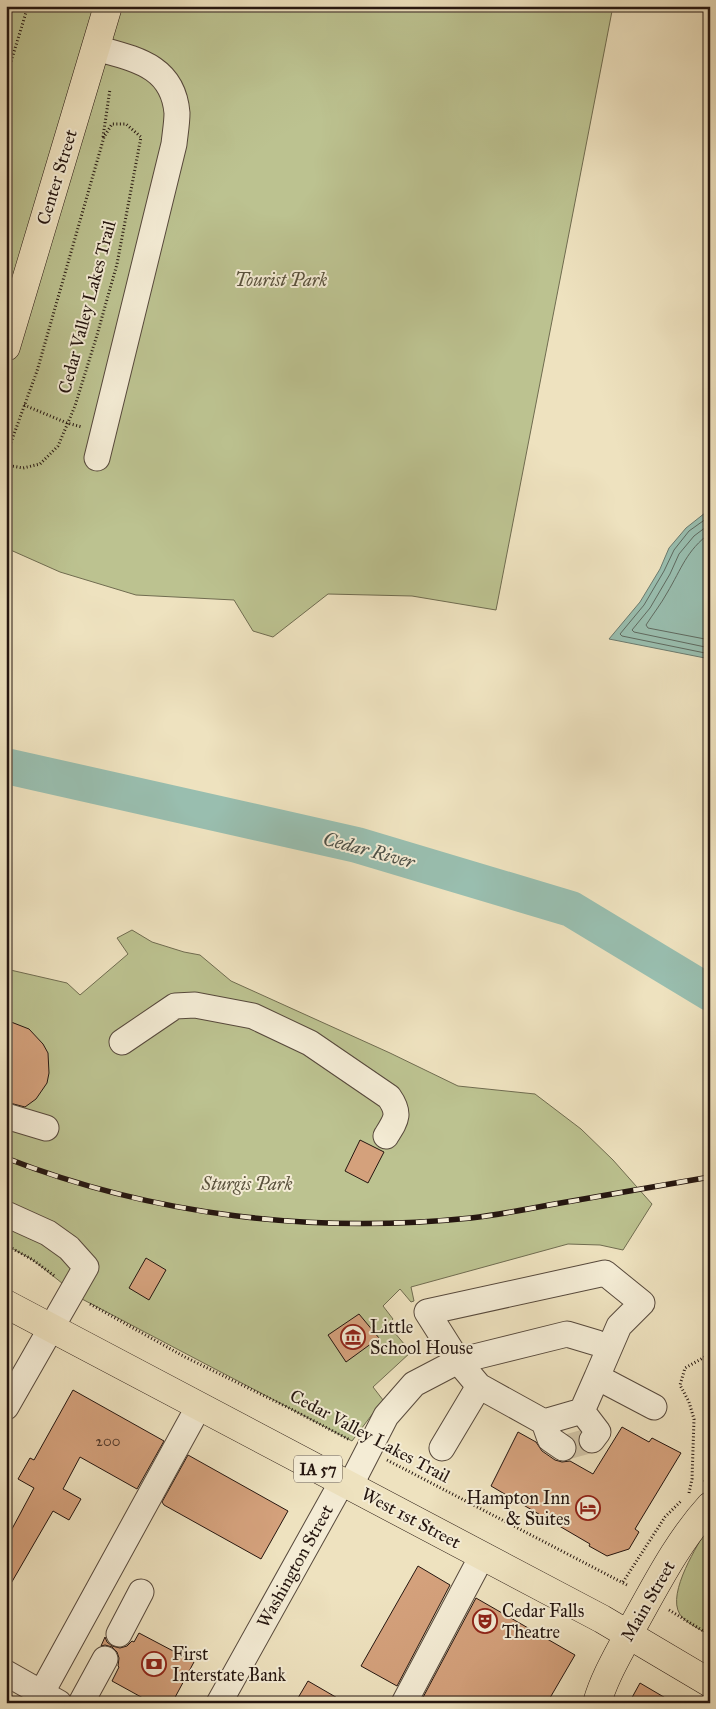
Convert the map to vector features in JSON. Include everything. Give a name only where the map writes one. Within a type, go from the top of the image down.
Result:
[{"type":"main road","name":"Center Street","points":[[6,347],[108,6]]},
{"type":"main road","name":"West 1st Street","points":[[6,1304],[629,1634],[710,1683]]},
{"type":"main road","name":"Main Street","points":[[597,1703],[606,1676],[649,1598],[692,1525],[710,1506]]},
{"type":"street","points":[[96,48],[134,60],[156,70],[170,86],[177,113],[174,144],[97,458]]},
{"type":"street","points":[[122,1042],[175,1006],[195,1005],[254,1016],[310,1043],[389,1097],[396,1108],[396,1119],[386,1136]]},
{"type":"street","points":[[6,1116],[46,1128]]},
{"type":"street","points":[[6,1214],[48,1233],[69,1248],[86,1267],[6,1407]]},
{"type":"street","points":[[563,1448],[550,1439],[544,1422],[479,1386],[458,1361],[426,1312],[605,1273],[642,1303],[619,1326],[582,1411]]},
{"type":"street","name":"Washington Street","points":[[219,1703],[346,1484],[369,1450],[386,1416],[414,1384],[458,1361],[567,1334],[598,1343]]},
{"type":"street","points":[[597,1377],[654,1407]]},
{"type":"street","points":[[442,1448],[479,1386]]},
{"type":"street","points":[[6,1673],[46,1700],[199,1406]]},
{"type":"street","points":[[544,1422],[582,1411]]},
{"type":"street","points":[[582,1411],[598,1432],[592,1440]]},
{"type":"street","points":[[404,1703],[482,1556]]},
{"type":"street","points":[[119,1634],[141,1592]]},
{"type":"street","points":[[81,1703],[105,1659]]},
{"type":"path","points":[[6,78],[28,6]]},
{"type":"path","name":"Cedar Valley Lakes Trail","points":[[6,456],[37,371],[104,137],[112,124],[126,124],[141,136],[117,264],[75,406],[58,446],[40,464],[23,468],[6,465]]},
{"type":"path","points":[[24,405],[68,423]]},
{"type":"path","name":"Cedar Valley Lakes Trail","points":[[6,1245],[33,1260],[82,1299],[185,1357],[291,1409],[623,1582],[665,1517],[688,1494],[692,1479],[694,1419],[689,1402],[680,1385],[685,1368],[710,1354]]},
{"type":"green space","name":"Tourist Park","points":[[6,6],[613,6],[496,610],[412,596],[328,594],[273,637],[253,631],[234,600],[136,595],[60,572],[6,548]]},
{"type":"green space","name":"Sturgis Park","points":[[132,930],[152,942],[200,955],[231,981],[458,1086],[535,1094],[581,1129],[613,1160],[652,1204],[623,1250],[600,1245],[568,1244],[411,1287],[414,1301],[411,1302],[400,1289],[383,1306],[393,1319],[388,1325],[411,1352],[373,1387],[383,1400],[352,1441],[82,1299],[33,1260],[6,1245],[6,969],[67,983],[80,995],[128,954],[117,938]]},
{"type":"green space","points":[[710,1527],[710,1635],[683,1618],[678,1610],[677,1600],[688,1562],[705,1532]]},
{"type":"water","points":[[710,509],[710,659],[609,639],[640,602],[660,569],[669,548],[686,528]]},
{"type":"building","points":[[6,1020],[29,1029],[43,1044],[48,1053],[49,1073],[47,1083],[36,1099],[25,1107],[6,1102]]},
{"type":"building","points":[[360,1140],[384,1152],[368,1183],[345,1171]]},
{"type":"building","points":[[146,1258],[166,1270],[149,1300],[129,1288]]},
{"type":"building","name":"Little School House","points":[[359,1314],[379,1338],[346,1362],[328,1335]]},
{"type":"building","points":[[73,1390],[164,1441],[137,1489],[80,1457],[63,1489],[81,1499],[69,1520],[53,1511],[6,1592],[6,1540],[34,1488],[18,1479],[30,1458],[34,1460]]},
{"type":"building","name":"Hampton Inn & Suites","points":[[622,1427],[649,1442],[652,1438],[681,1453],[635,1529],[639,1532],[629,1549],[607,1556],[491,1486],[518,1432],[536,1442],[542,1451],[555,1460],[562,1462],[570,1461],[593,1474]]},
{"type":"building","points":[[188,1455],[288,1511],[261,1559],[164,1505],[162,1502]]},
{"type":"building","points":[[418,1566],[450,1585],[397,1686],[361,1666]]},
{"type":"building","name":"Cedar Falls Theatre","points":[[476,1598],[575,1655],[547,1703],[420,1703]]},
{"type":"building","name":"First Interstate Bank","points":[[139,1633],[194,1662],[172,1703],[152,1703],[112,1681],[119,1667],[119,1658],[117,1652],[112,1647],[101,1646],[105,1637],[112,1646],[120,1648],[127,1646],[132,1641],[134,1642]]},
{"type":"building","points":[[308,1681],[346,1703],[295,1703]]},
{"type":"building","points":[[640,1683],[674,1703],[629,1703]]},
{"type":"waterway","name":"Cedar River","points":[[6,766],[357,845],[571,909],[710,993]]},
{"type":"tunnel","points":[[563,1448],[592,1440]]},
{"type":"railway","points":[[6,1158],[62,1178],[119,1194],[177,1207],[235,1216],[353,1224],[481,1217],[710,1177]]},
{"type":"place","name":"Little School House","points":[[353,1337]]},
{"type":"place","name":"Hampton Inn & Suites","points":[[588,1508]]},
{"type":"place","name":"Cedar Falls Theatre","points":[[485,1621]]},
{"type":"place","name":"First Interstate Bank","points":[[154,1664]]}]
